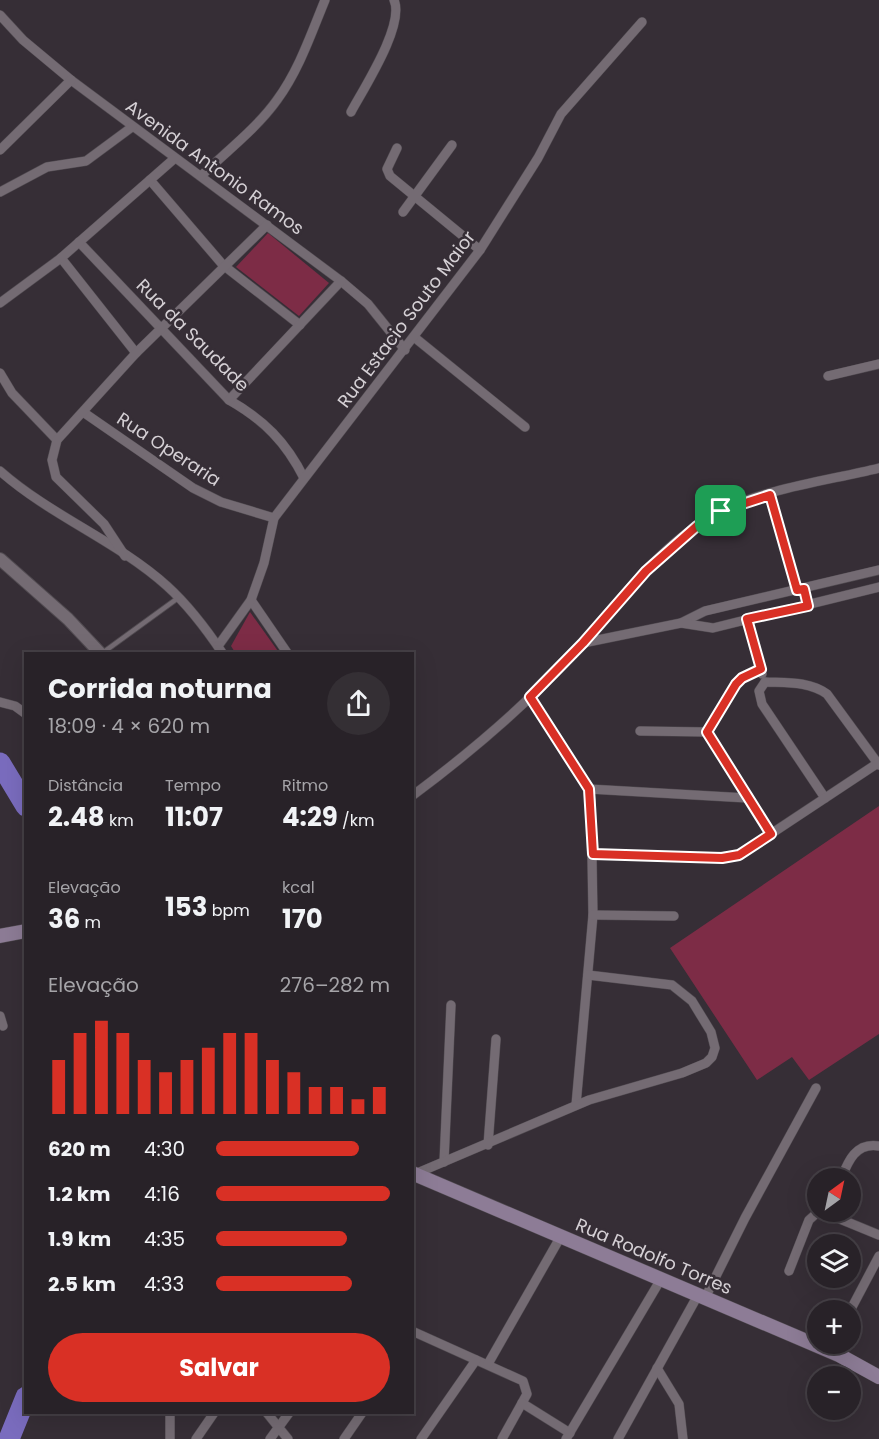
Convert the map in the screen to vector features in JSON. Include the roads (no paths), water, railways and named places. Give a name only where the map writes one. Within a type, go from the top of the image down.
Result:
[{"type":"main road","points":[[0,936],[24,931]]},
{"type":"main road","name":"Rua Rodolfo Torres","points":[[414,1173],[661,1279],[807,1338]]},
{"type":"main road","name":"Rua Rodolfo Torres","points":[[842,1354],[879,1377]]},
{"type":"street","points":[[202,175],[263,117],[278,99],[300,62],[325,0]]},
{"type":"street","points":[[351,112],[378,63],[390,34],[397,12],[394,0]]},
{"type":"street","name":"Avenida Antonio Ramos","points":[[0,15],[23,40],[70,80],[175,158],[202,175],[341,281],[368,304],[405,350]]},
{"type":"street","name":"Rua Estacio Souto Maior","points":[[219,651],[251,600],[264,563],[274,518],[480,250],[538,158],[561,114],[642,22]]},
{"type":"street","points":[[0,150],[70,80]]},
{"type":"street","points":[[0,192],[47,167],[86,161],[132,127]]},
{"type":"street","points":[[404,213],[452,145]]},
{"type":"street","points":[[397,148],[388,165],[388,172],[480,250]]},
{"type":"street","points":[[0,303],[61,258],[175,158]]},
{"type":"street","points":[[150,180],[224,264],[300,325]]},
{"type":"street","points":[[125,555],[104,524],[56,477],[52,460],[57,440],[136,353],[224,264],[267,225]]},
{"type":"street","name":"Rua da Saudade","points":[[79,242],[229,400],[253,413],[283,441],[304,478]]},
{"type":"street","points":[[61,258],[136,353]]},
{"type":"street","points":[[229,400],[341,281]]},
{"type":"street","points":[[414,337],[525,427]]},
{"type":"street","points":[[828,376],[879,364]]},
{"type":"street","points":[[0,373],[12,393],[57,440]]},
{"type":"street","name":"Rua Operaria","points":[[83,412],[193,488],[221,502],[274,518]]},
{"type":"street","points":[[414,794],[530,697],[583,643],[646,571],[697,526],[721,511],[770,495],[879,468]]},
{"type":"street","points":[[0,471],[53,511],[125,555],[167,586],[219,651]]},
{"type":"street","points":[[770,495],[800,590],[808,606]]},
{"type":"street","points":[[0,560],[68,619],[99,652]]},
{"type":"street","points":[[583,643],[681,623],[705,611],[879,570]]},
{"type":"street","points":[[681,623],[713,628],[879,587]]},
{"type":"street","points":[[251,600],[287,652]]},
{"type":"street","points":[[747,619],[765,682]]},
{"type":"street","points":[[707,732],[736,684],[742,678],[761,669]]},
{"type":"street","points":[[593,854],[722,858],[739,855],[878,764],[827,694],[818,687],[765,682]]},
{"type":"street","points":[[765,682],[759,691],[762,704],[825,798]]},
{"type":"street","points":[[530,697],[589,789],[593,854],[593,915],[576,1106]]},
{"type":"street","points":[[0,702],[15,706],[24,713]]},
{"type":"street","points":[[640,731],[707,732]]},
{"type":"street","points":[[707,732],[771,834]]},
{"type":"street","points":[[589,789],[747,798]]},
{"type":"street","points":[[593,915],[674,916]]},
{"type":"street","points":[[414,1173],[488,1145],[576,1106],[682,1073],[706,1063],[712,1057],[715,1048],[711,1032],[692,1001],[672,985],[588,975]]},
{"type":"street","points":[[444,1162],[451,1005]]},
{"type":"street","points":[[488,1145],[496,1039]]},
{"type":"street","points":[[618,1439],[657,1368],[702,1296],[816,1088]]},
{"type":"street","points":[[847,1168],[856,1151],[863,1147],[879,1146]]},
{"type":"street","points":[[789,1271],[808,1222]]},
{"type":"street","points":[[849,1222],[879,1235]]},
{"type":"street","points":[[488,1364],[561,1236]]},
{"type":"street","points":[[857,1300],[876,1269],[879,1256]]},
{"type":"street","points":[[522,1403],[568,1436],[661,1279]]},
{"type":"street","points":[[414,1336],[488,1364],[523,1381],[528,1389],[502,1439]]},
{"type":"street","points":[[421,1439],[476,1360]]},
{"type":"street","points":[[657,1368],[679,1404],[683,1439]]},
{"type":"street","points":[[170,1414],[170,1439]]},
{"type":"street","points":[[196,1439],[213,1414]]},
{"type":"street","points":[[268,1414],[288,1439]]},
{"type":"street","points":[[270,1439],[288,1414]]},
{"type":"street","points":[[344,1439],[362,1414]]},
{"type":"lane","points":[[104,652],[178,598]]},
{"type":"waterway","points":[[0,763],[24,803]]},
{"type":"waterway","points":[[9,1439],[24,1402]]}]
